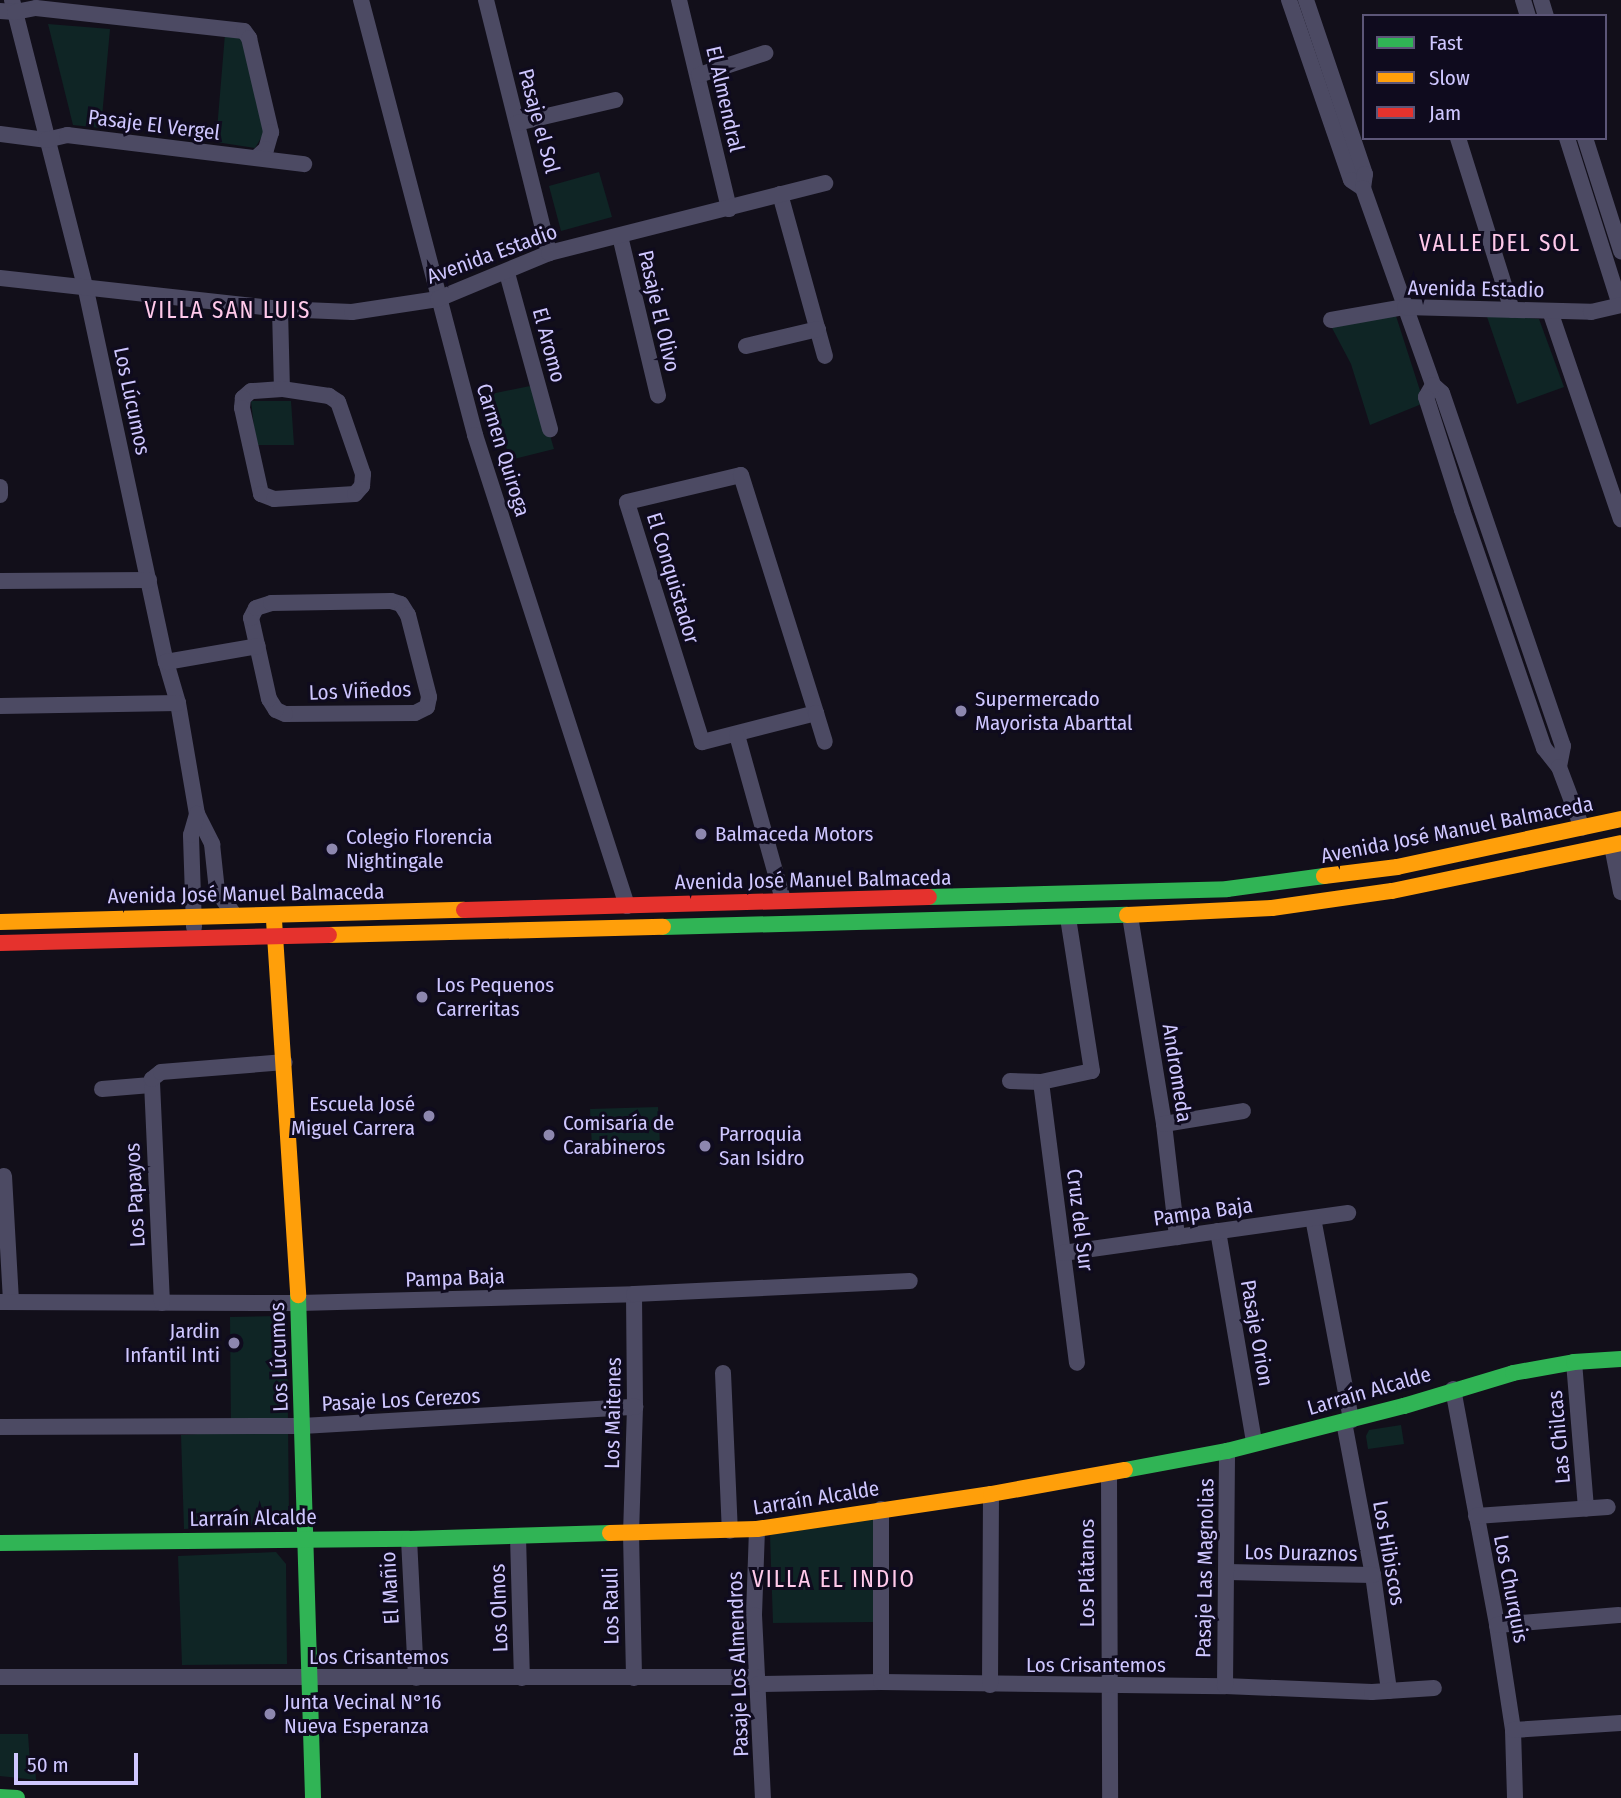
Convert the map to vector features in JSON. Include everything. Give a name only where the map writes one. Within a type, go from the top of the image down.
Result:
[{"type":"main road","name":"Avenida José Manuel Balmaceda","points":[[0,922],[1227,889],[1397,867],[1621,819]]},
{"type":"main road","name":"Avenida José Manuel Balmaceda","points":[[0,943],[1130,916],[1318,902],[1479,874],[1616,844]]},
{"type":"main road","name":"Los Lúcumos","points":[[274,916],[299,1303],[313,1798]]},
{"type":"main road","name":"Larraín Alcalde","points":[[0,1543],[518,1537],[757,1529],[991,1494],[1227,1451],[1347,1421],[1513,1373],[1574,1362],[1621,1360]]},
{"type":"main road","points":[[0,1797],[17,1798]]},
{"type":"street","name":"Carmen Quiroga","points":[[361,0],[475,435],[627,906]]},
{"type":"street","name":"Pasaje el Sol","points":[[486,0],[549,253]]},
{"type":"street","name":"El Almendral","points":[[679,0],[729,209]]},
{"type":"street","points":[[1289,0],[1320,67]]},
{"type":"street","points":[[1306,0],[1320,67],[1351,180],[1363,188],[1433,385],[1442,393],[1478,505],[1563,746],[1559,767]]},
{"type":"street","points":[[9,8],[36,8],[244,31],[249,38],[271,132],[266,149],[256,158]]},
{"type":"street","name":"Los Lúcumos","points":[[9,8],[86,290],[166,662],[178,703],[197,814],[212,844],[218,891],[234,914]]},
{"type":"street","points":[[699,75],[765,53]]},
{"type":"street","points":[[517,123],[615,100]]},
{"type":"street","name":"Pasaje El Vergel","points":[[0,134],[46,140],[67,135],[304,164]]},
{"type":"street","points":[[1459,140],[1512,310]]},
{"type":"street","points":[[1568,140],[1621,305]]},
{"type":"street","points":[[1586,140],[1621,251]]},
{"type":"street","name":"Avenida Estadio","points":[[0,278],[86,290],[280,309],[352,312],[438,299],[507,273],[549,253],[824,183]]},
{"type":"street","points":[[780,194],[825,356]]},
{"type":"street","name":"Pasaje El Olivo","points":[[620,236],[658,396]]},
{"type":"street","name":"El Aromo","points":[[507,273],[550,429]]},
{"type":"street","name":"Avenida Estadio","points":[[1331,320],[1405,307],[1591,312],[1621,305]]},
{"type":"street","points":[[280,309],[282,389]]},
{"type":"street","points":[[1550,311],[1621,519]]},
{"type":"street","points":[[746,346],[818,329]]},
{"type":"street","points":[[1433,385],[1426,397],[1462,510],[1544,748],[1559,767],[1582,828]]},
{"type":"street","points":[[282,389],[329,396],[338,402],[363,474],[362,486],[355,494],[274,499],[261,494],[242,408],[243,398],[251,391],[282,389]]},
{"type":"street","name":"El Conquistador","points":[[816,713],[702,742],[627,502],[741,475],[816,713],[825,742]]},
{"type":"street","points":[[0,487],[0,495]]},
{"type":"street","points":[[1462,510],[1478,505]]},
{"type":"street","points":[[0,581],[149,580]]},
{"type":"street","name":"Los Viñedos","points":[[391,601],[401,604],[408,615],[429,697],[427,707],[415,713],[285,714],[276,710],[269,699],[258,646],[251,618],[256,608],[264,605],[391,601]]},
{"type":"street","points":[[1501,624],[1517,618]]},
{"type":"street","points":[[166,662],[258,646]]},
{"type":"street","points":[[0,706],[178,703]]},
{"type":"street","points":[[737,734],[783,900]]},
{"type":"street","name":"Los Lúcumos","points":[[193,940],[191,835],[197,814]]},
{"type":"street","points":[[1616,844],[1621,892]]},
{"type":"street","name":"Andromeda","points":[[1130,916],[1164,1124],[1177,1237]]},
{"type":"street","points":[[1010,1081],[1041,1082],[1091,1071],[1068,918]]},
{"type":"street","points":[[102,1089],[151,1085],[156,1074],[161,1072],[285,1062]]},
{"type":"street","name":"Cruz del Sur","points":[[1041,1082],[1077,1363]]},
{"type":"street","name":"Los Papayos","points":[[151,1085],[162,1303]]},
{"type":"street","points":[[1164,1124],[1243,1111]]},
{"type":"street","points":[[4,1176],[6,1302]]},
{"type":"street","name":"Pampa Baja","points":[[1063,1253],[1348,1213]]},
{"type":"street","name":"Los Hibiscos","points":[[1313,1218],[1373,1575],[1389,1691]]},
{"type":"street","name":"Pasaje Orion","points":[[1218,1231],[1255,1442]]},
{"type":"street","name":"Pampa Baja","points":[[6,1302],[299,1303],[634,1294],[910,1281]]},
{"type":"street","name":"Los Maitenes","points":[[631,1533],[635,1407],[634,1294]]},
{"type":"street","name":"Las Chilcas","points":[[1574,1362],[1586,1509]]},
{"type":"street","points":[[723,1373],[730,1531]]},
{"type":"street","name":"Los Churquis","points":[[1453,1389],[1497,1625],[1513,1730],[1515,1798]]},
{"type":"street","name":"Pasaje Los Cerezos","points":[[0,1427],[302,1426],[635,1407]]},
{"type":"street","name":"Pasaje Las Magnolias","points":[[1225,1686],[1227,1451]]},
{"type":"street","name":"Los Plátanos","points":[[1109,1474],[1110,1798]]},
{"type":"street","points":[[990,1685],[991,1494]]},
{"type":"street","points":[[1476,1516],[1608,1507]]},
{"type":"street","points":[[881,1509],[881,1682]]},
{"type":"street","name":"Pasaje Los Almendros","points":[[757,1529],[754,1615],[763,1798]]},
{"type":"street","name":"Los Rauli","points":[[631,1533],[634,1678]]},
{"type":"street","name":"Los Olmos","points":[[518,1537],[522,1678]]},
{"type":"street","name":"El Mañio","points":[[409,1539],[415,1678]]},
{"type":"street","name":"Los Duraznos","points":[[1228,1572],[1373,1575]]},
{"type":"street","points":[[1497,1625],[1619,1615]]},
{"type":"street","name":"Los Crisantemos","points":[[0,1677],[634,1678],[990,1685],[1225,1686],[1389,1691],[1434,1688]]},
{"type":"street","points":[[1513,1730],[1621,1723]]},
{"type":"green space","points":[[48,24],[110,29],[101,128],[73,125]]},
{"type":"green space","points":[[225,34],[243,39],[264,133],[255,148],[216,142]]},
{"type":"green space","points":[[599,172],[612,217],[561,231],[549,186]]},
{"type":"green space","points":[[1486,314],[1539,319],[1564,387],[1517,404]]},
{"type":"green space","points":[[1396,316],[1424,403],[1370,425],[1351,364],[1331,326]]},
{"type":"green space","points":[[535,385],[554,449],[510,460],[491,394]]},
{"type":"green space","points":[[251,401],[291,401],[294,445],[256,445]]},
{"type":"green space","points":[[658,1107],[660,1145],[592,1147],[590,1109]]},
{"type":"green space","points":[[280,1316],[287,1325],[289,1518],[282,1525],[184,1529],[181,1435],[231,1432],[230,1317]]},
{"type":"green space","points":[[1401,1425],[1404,1444],[1368,1449],[1366,1436],[1369,1430]]},
{"type":"green space","points":[[874,1519],[873,1622],[773,1623],[770,1535]]},
{"type":"green space","points":[[276,1552],[286,1564],[287,1664],[182,1665],[178,1556]]},
{"type":"green space","points":[[0,1734],[28,1734],[30,1763],[35,1763],[36,1780],[0,1776]]},
{"type":"traffic: fast","points":[[929,897],[1227,889],[1324,876]]},
{"type":"traffic: fast","points":[[663,927],[1127,915]]},
{"type":"traffic: fast","points":[[298,1295],[313,1798]]},
{"type":"traffic: fast","points":[[1125,1470],[1227,1451],[1404,1406],[1513,1373],[1574,1362],[1621,1359]]},
{"type":"traffic: fast","points":[[0,1543],[409,1539],[610,1533]]},
{"type":"traffic: fast","points":[[0,1797],[17,1798]]},
{"type":"traffic: slow","points":[[1324,876],[1397,867],[1621,819]]},
{"type":"traffic: slow","points":[[1127,915],[1272,908],[1392,891],[1621,843]]},
{"type":"traffic: slow","points":[[0,922],[464,910]]},
{"type":"traffic: slow","points":[[274,920],[298,1295]]},
{"type":"traffic: slow","points":[[329,935],[663,927]]},
{"type":"traffic: slow","points":[[610,1533],[757,1529],[991,1494],[1125,1470]]},
{"type":"traffic: jam","points":[[464,910],[929,897]]},
{"type":"traffic: jam","points":[[0,943],[329,935]]},
{"type":"place","name":"Supermercado Mayorista Abarttal","points":[[961,711]]},
{"type":"place","name":"Balmaceda Motors","points":[[701,834]]},
{"type":"place","name":"Colegio Florencia Nightingale","points":[[332,849]]},
{"type":"place","name":"Los Pequenos Carreritas","points":[[422,997]]},
{"type":"place","name":"Escuela José Miguel Carrera","points":[[429,1116]]},
{"type":"place","name":"Comisaría de Carabineros","points":[[549,1135]]},
{"type":"place","name":"Parroquia San Isidro","points":[[705,1146]]},
{"type":"place","name":"Jardin Infantil Inti","points":[[234,1343]]},
{"type":"place","name":"Junta Vecinal N°16 Nueva Esperanza","points":[[270,1714]]},
{"type":"district","name":"VALLE DEL SOL","points":[[1500,243]]},
{"type":"district","name":"VILLA SAN LUIS","points":[[228,310]]},
{"type":"district","name":"VILLA EL INDIO","points":[[834,1579]]}]
